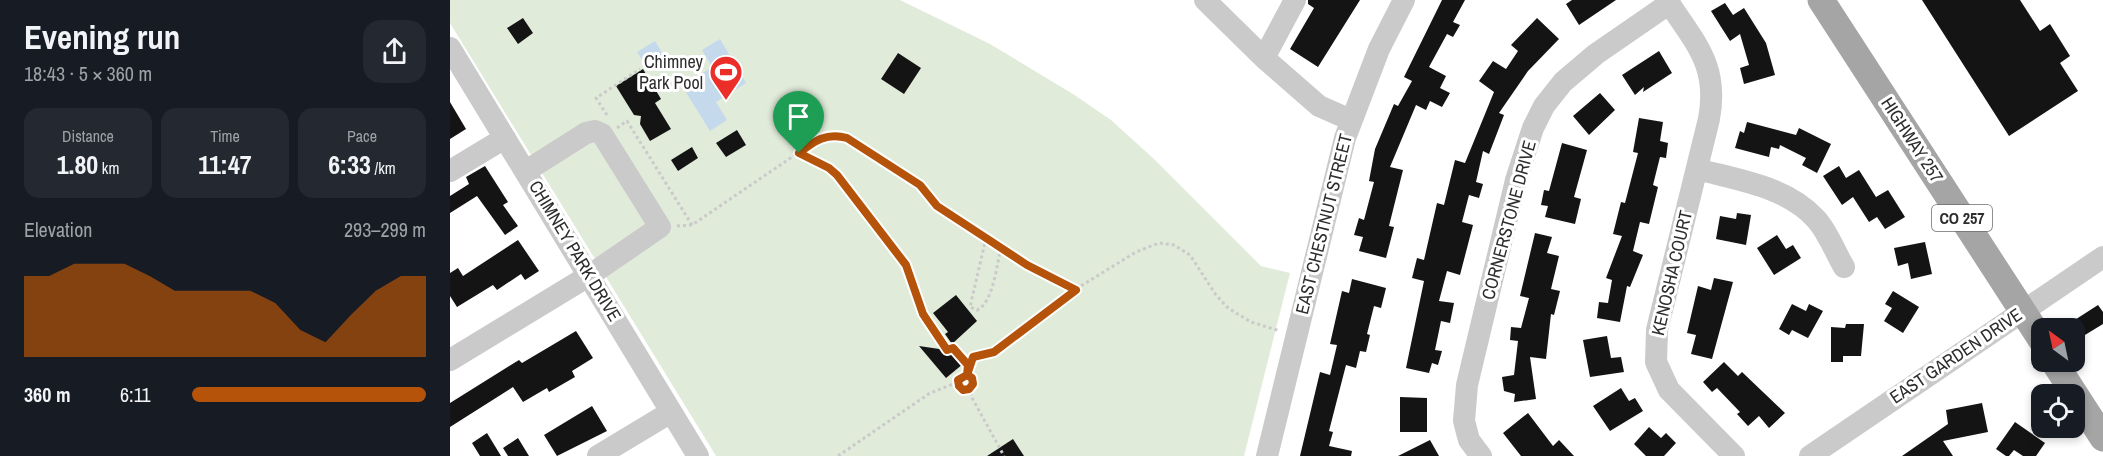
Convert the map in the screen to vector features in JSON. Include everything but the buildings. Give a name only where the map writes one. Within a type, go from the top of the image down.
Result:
[{"type":"main road","name":"HIGHWAY 257","points":[[1821,0],[2031,324]]},
{"type":"main road","points":[[2060,372],[2103,438]]},
{"type":"street","points":[[1205,0],[1319,106],[1351,120]]},
{"type":"street","points":[[1264,57],[1295,0]]},
{"type":"street","name":"EAST CHESTNUT STREET","points":[[1267,456],[1351,120],[1379,49],[1404,0]]},
{"type":"street","name":"KENOSHA COURT","points":[[1668,2],[1704,58],[1713,86],[1709,119],[1657,330],[1656,362],[1669,390],[1734,456]]},
{"type":"street","name":"CORNERSTONE DRIVE","points":[[1481,456],[1469,440],[1463,409],[1516,180],[1533,129],[1544,106],[1563,82],[1596,54],[1668,2]]},
{"type":"street","name":"CHIMNEY PARK DRIVE","points":[[450,48],[699,456]]},
{"type":"street","points":[[450,360],[590,275],[660,227],[602,134],[595,131],[586,134],[526,171]]},
{"type":"street","points":[[450,171],[505,138]]},
{"type":"street","points":[[1696,169],[1772,190],[1798,202],[1821,226],[1844,267]]},
{"type":"street","name":"EAST GARDEN DRIVE","points":[[1810,456],[2022,310],[2099,268]]},
{"type":"street","points":[[598,456],[671,412]]},
{"type":"path","points":[[640,69],[596,98],[615,129],[627,121],[692,225]]},
{"type":"path","points":[[660,227],[692,225],[820,138],[839,136],[847,138],[920,185],[937,206],[1027,265],[1076,290]]},
{"type":"path","points":[[799,153],[829,168],[837,175],[906,265],[923,314],[939,341],[947,350],[953,348],[968,365]]},
{"type":"path","points":[[986,238],[970,307],[977,310],[984,305],[993,285],[1001,248]]},
{"type":"path","points":[[967,375],[968,365],[973,357],[994,352],[1076,290],[1150,245],[1167,243],[1190,255],[1216,295],[1233,312],[1263,326],[1296,334]]},
{"type":"path","points":[[838,456],[930,393],[958,382],[962,376],[967,375]]},
{"type":"path","points":[[967,375],[973,381],[969,389],[976,409],[1004,456]]},
{"type":"path","points":[[958,382],[963,390],[969,389]]},
{"type":"green space","points":[[450,0],[900,0],[990,44],[1073,94],[1111,120],[1154,159],[1261,266],[1290,273],[1244,456],[716,456],[450,23]]},
{"type":"water","points":[[720,39],[746,83],[716,102],[727,120],[710,131],[682,86],[712,67],[702,50]]},
{"type":"water","points":[[655,41],[665,58],[648,69],[637,52]]},
{"type":"place","name":"Chimney Park Pool","points":[[726,101]]},
{"type":"route","points":[[799,153],[820,138],[839,136],[847,138],[927,190],[937,206],[1027,265],[1054,276],[1076,290],[994,352],[973,357],[968,365],[967,375],[972,378],[973,384],[969,389],[963,390],[958,380],[967,375],[968,365],[953,348],[947,350],[939,341],[923,314],[906,265],[837,175],[829,168],[799,153]]}]
